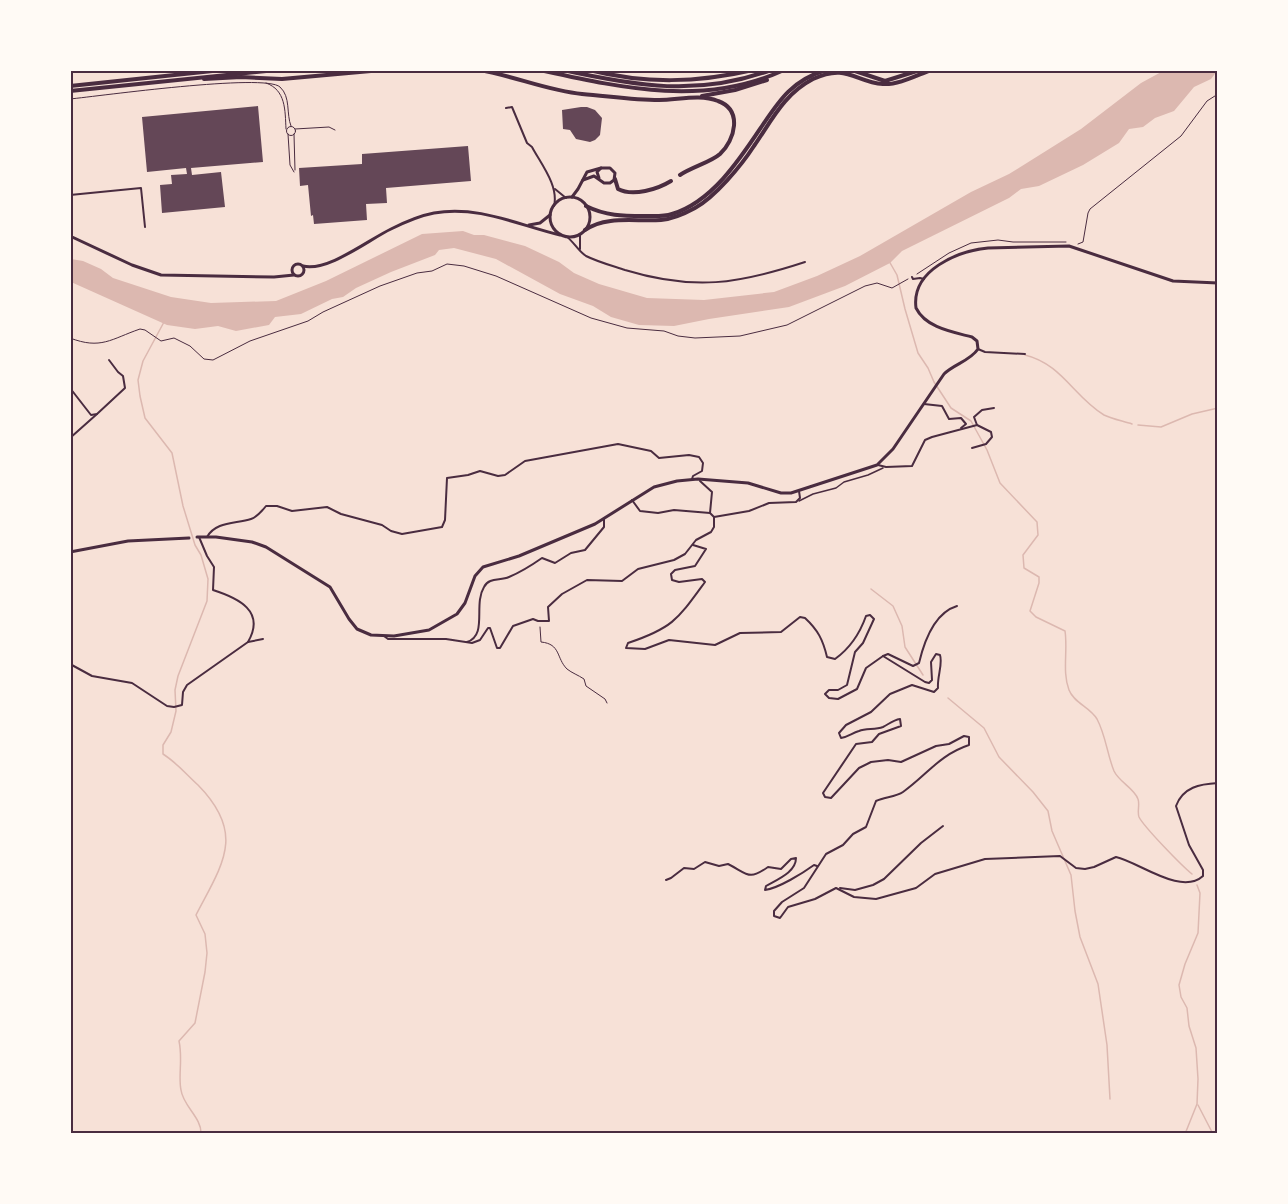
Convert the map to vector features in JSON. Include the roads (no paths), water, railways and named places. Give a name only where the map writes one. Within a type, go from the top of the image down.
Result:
[{"type":"highway","points":[[70,86],[222,70]]},
{"type":"highway","points":[[70,91],[276,70]]},
{"type":"highway","points":[[176,80],[241,77],[289,78],[382,70]]},
{"type":"highway","points":[[480,70],[578,94],[639,99],[692,98],[715,100],[725,105],[733,116],[734,129],[729,142],[720,154],[680,175]]},
{"type":"highway","points":[[540,70],[632,90],[693,92],[728,88],[782,71]]},
{"type":"highway","points":[[563,70],[630,84],[667,88],[726,83],[771,70]]},
{"type":"highway","points":[[589,70],[633,79],[674,81],[717,78],[753,70]]},
{"type":"highway","points":[[586,206],[611,216],[661,216],[695,204],[709,192],[737,160],[776,104],[788,91],[805,79],[826,70]]},
{"type":"highway","points":[[852,70],[889,80],[920,70]]},
{"type":"highway","points":[[865,70],[873,77]]},
{"type":"highway","points":[[585,230],[596,224],[615,220],[672,218],[697,207],[712,195],[753,149],[788,96],[816,78],[832,73],[844,73],[878,83],[890,84],[931,70]]},
{"type":"highway","points":[[692,98],[746,87],[782,71]]},
{"type":"highway","points":[[615,179],[618,189],[624,191],[659,188],[671,181]]},
{"type":"main road","points":[[599,178],[597,172],[603,168]]},
{"type":"main road","points":[[560,235],[553,227],[551,214],[554,206],[569,198],[579,189],[585,175],[590,170],[612,169],[615,173],[615,179],[608,184],[591,175],[583,180]]},
{"type":"main road","points":[[579,189],[581,201]]},
{"type":"main road","points":[[70,236],[132,265],[161,275],[274,278],[293,273],[299,277],[315,266],[333,261],[413,218],[436,213],[458,210],[477,212],[567,237],[580,235],[590,218],[586,206],[581,201],[569,198]]},
{"type":"main road","points":[[527,226],[540,223],[551,214]]},
{"type":"main road","points":[[70,552],[128,541],[198,537],[252,542],[266,547],[330,587],[348,619],[357,629],[371,635],[412,634],[438,626],[457,614],[462,609],[475,576],[483,567],[519,556],[604,519],[646,490],[661,484],[698,479],[748,483],[785,493],[799,491],[877,465],[889,454],[940,379],[951,368],[976,353],[978,349],[977,341],[936,326],[921,316],[916,308],[916,301],[924,279],[934,268],[945,261],[975,249],[1062,246],[1080,249],[1164,279],[1218,284]]},
{"type":"main road","points":[[293,273],[296,264],[315,266]]},
{"type":"main road","points":[[303,266],[304,272]]},
{"type":"street","points":[[506,108],[512,107],[526,143],[532,147],[553,187],[556,196],[554,206]]},
{"type":"street","points":[[553,187],[569,198]]},
{"type":"street","points":[[70,195],[141,188],[145,227]]},
{"type":"street","points":[[580,235],[581,252]]},
{"type":"street","points":[[567,237],[581,252],[595,260],[675,282],[737,282],[805,262]]},
{"type":"street","points":[[912,277],[913,279],[924,279]]},
{"type":"street","points":[[978,349],[985,352],[1025,354]]},
{"type":"street","points":[[70,438],[125,388],[123,376],[117,372],[109,360]]},
{"type":"street","points":[[70,388],[87,412],[92,415],[98,414]]},
{"type":"street","points":[[924,404],[942,406],[949,419],[961,418],[966,424],[960,429]]},
{"type":"street","points":[[977,425],[974,417],[977,413],[994,408]]},
{"type":"street","points":[[877,465],[912,466],[925,440],[932,436],[977,425],[991,432],[992,436],[986,444],[972,448]]},
{"type":"street","points":[[207,537],[211,530],[222,525],[254,518],[266,507],[292,511],[327,507],[340,514],[382,525],[402,534],[442,527],[445,520],[447,478],[480,471],[498,476],[506,475],[525,462],[600,446],[618,444],[651,451],[659,458],[689,455],[699,457],[703,463],[702,471],[692,479]]},
{"type":"street","points":[[714,517],[748,511],[769,503],[799,501],[813,494],[836,489],[843,482],[886,467]]},
{"type":"street","points":[[698,479],[712,492],[710,513]]},
{"type":"street","points":[[799,491],[799,501]]},
{"type":"street","points":[[384,636],[388,639],[446,639],[472,644],[480,640],[490,628],[494,645],[500,648],[513,626],[533,619],[549,621],[548,607],[577,584],[587,580],[622,581],[638,568],[674,560],[685,554],[696,540],[711,532],[714,527],[714,517],[710,513],[674,510],[658,513],[640,511],[632,499]]},
{"type":"street","points":[[464,643],[475,638],[479,630],[478,606],[484,585],[491,580],[507,578],[542,558],[555,562],[571,553],[585,550],[604,527],[604,519]]},
{"type":"street","points":[[198,537],[214,567],[213,590],[232,596],[244,604],[254,620],[255,628],[249,642]]},
{"type":"street","points":[[693,545],[706,549],[695,566],[675,570],[671,574],[672,580],[679,582],[702,579],[705,582],[685,611],[669,627],[628,644],[626,648],[645,649],[669,640],[715,645],[740,633],[781,632],[800,617],[805,618],[816,629],[822,639],[827,657],[835,659],[844,653],[862,628],[866,616],[870,615],[874,619],[863,644],[855,652],[847,685],[838,690],[829,690],[825,694],[829,698],[838,699],[857,689],[866,668],[888,654],[913,666],[919,663],[926,640],[938,620],[944,612],[957,606]]},
{"type":"street","points":[[70,664],[93,676],[132,683],[167,706],[174,707],[182,705],[183,692],[187,685],[249,642],[263,639]]},
{"type":"street","points":[[884,656],[929,683],[932,680],[931,662],[936,654],[940,655],[939,688],[934,693],[912,685],[901,689],[890,694],[871,712],[846,725],[839,733],[841,738],[858,731],[883,727],[894,720],[900,719],[901,726],[879,734],[872,742],[856,744],[823,793],[825,797],[831,798],[859,768],[871,762],[888,760],[901,762],[964,736],[969,738],[969,745],[939,759],[901,794],[876,801],[866,827],[853,834],[843,845],[826,854],[804,888],[782,902],[774,911],[774,916],[780,918],[788,907],[815,899],[836,888],[848,887],[855,890],[879,882],[943,826]]},
{"type":"street","points":[[836,888],[854,897],[876,899],[916,888],[934,874],[986,859],[1060,856],[1076,868],[1094,867],[1116,857],[1167,878],[1185,882],[1198,880],[1203,876],[1203,870],[1189,845],[1176,806],[1178,799],[1194,786],[1203,783],[1218,783]]},
{"type":"street","points":[[666,880],[684,867],[694,869],[705,862],[719,866],[728,864],[750,876],[758,876],[768,867],[781,868],[791,859],[796,858],[795,866],[766,886],[765,890],[773,889],[804,873],[814,865],[817,866]]},
{"type":"lane","points":[[264,82],[276,88],[282,96],[290,165],[294,172],[296,167],[295,129]]},
{"type":"lane","points":[[70,99],[264,82],[277,85],[285,94],[291,126],[295,129],[329,126],[334,130]]},
{"type":"lane","points":[[286,129],[291,126]]},
{"type":"lane","points":[[288,134],[294,134]]},
{"type":"waterway","points":[[889,261],[897,275],[918,353],[934,382],[951,408],[971,421],[987,450],[1000,483],[1037,522],[1038,535],[1023,555],[1024,568],[1039,577],[1030,611],[1036,617],[1065,631],[1066,676],[1069,690],[1074,698],[1097,719],[1114,771],[1139,801],[1138,815],[1142,822],[1192,874]]},
{"type":"waterway","points":[[164,322],[143,361],[138,380],[140,396],[145,418],[172,453],[183,506],[208,579],[207,601],[178,676],[175,690],[176,711],[171,732],[163,745],[163,754],[198,785],[213,803],[222,819],[226,834],[221,864],[196,915],[205,934],[207,953],[195,1023],[179,1041],[182,1096],[199,1123],[201,1134]]},
{"type":"waterway","points":[[1025,355],[1049,366],[1104,415],[1132,424]]},
{"type":"waterway","points":[[1138,425],[1161,427],[1192,414],[1218,408]]},
{"type":"waterway","points":[[871,589],[893,606],[902,626],[905,647],[923,675]]},
{"type":"waterway","points":[[948,698],[984,728],[999,757],[1048,811],[1052,831],[1071,875],[1080,937],[1098,984],[1107,1045],[1110,1099]]},
{"type":"waterway","points":[[1185,1134],[1197,1104],[1198,1079],[1196,1048],[1179,985],[1198,933],[1200,893],[1197,885]]},
{"type":"waterway","points":[[1198,1105],[1213,1134]]}]
